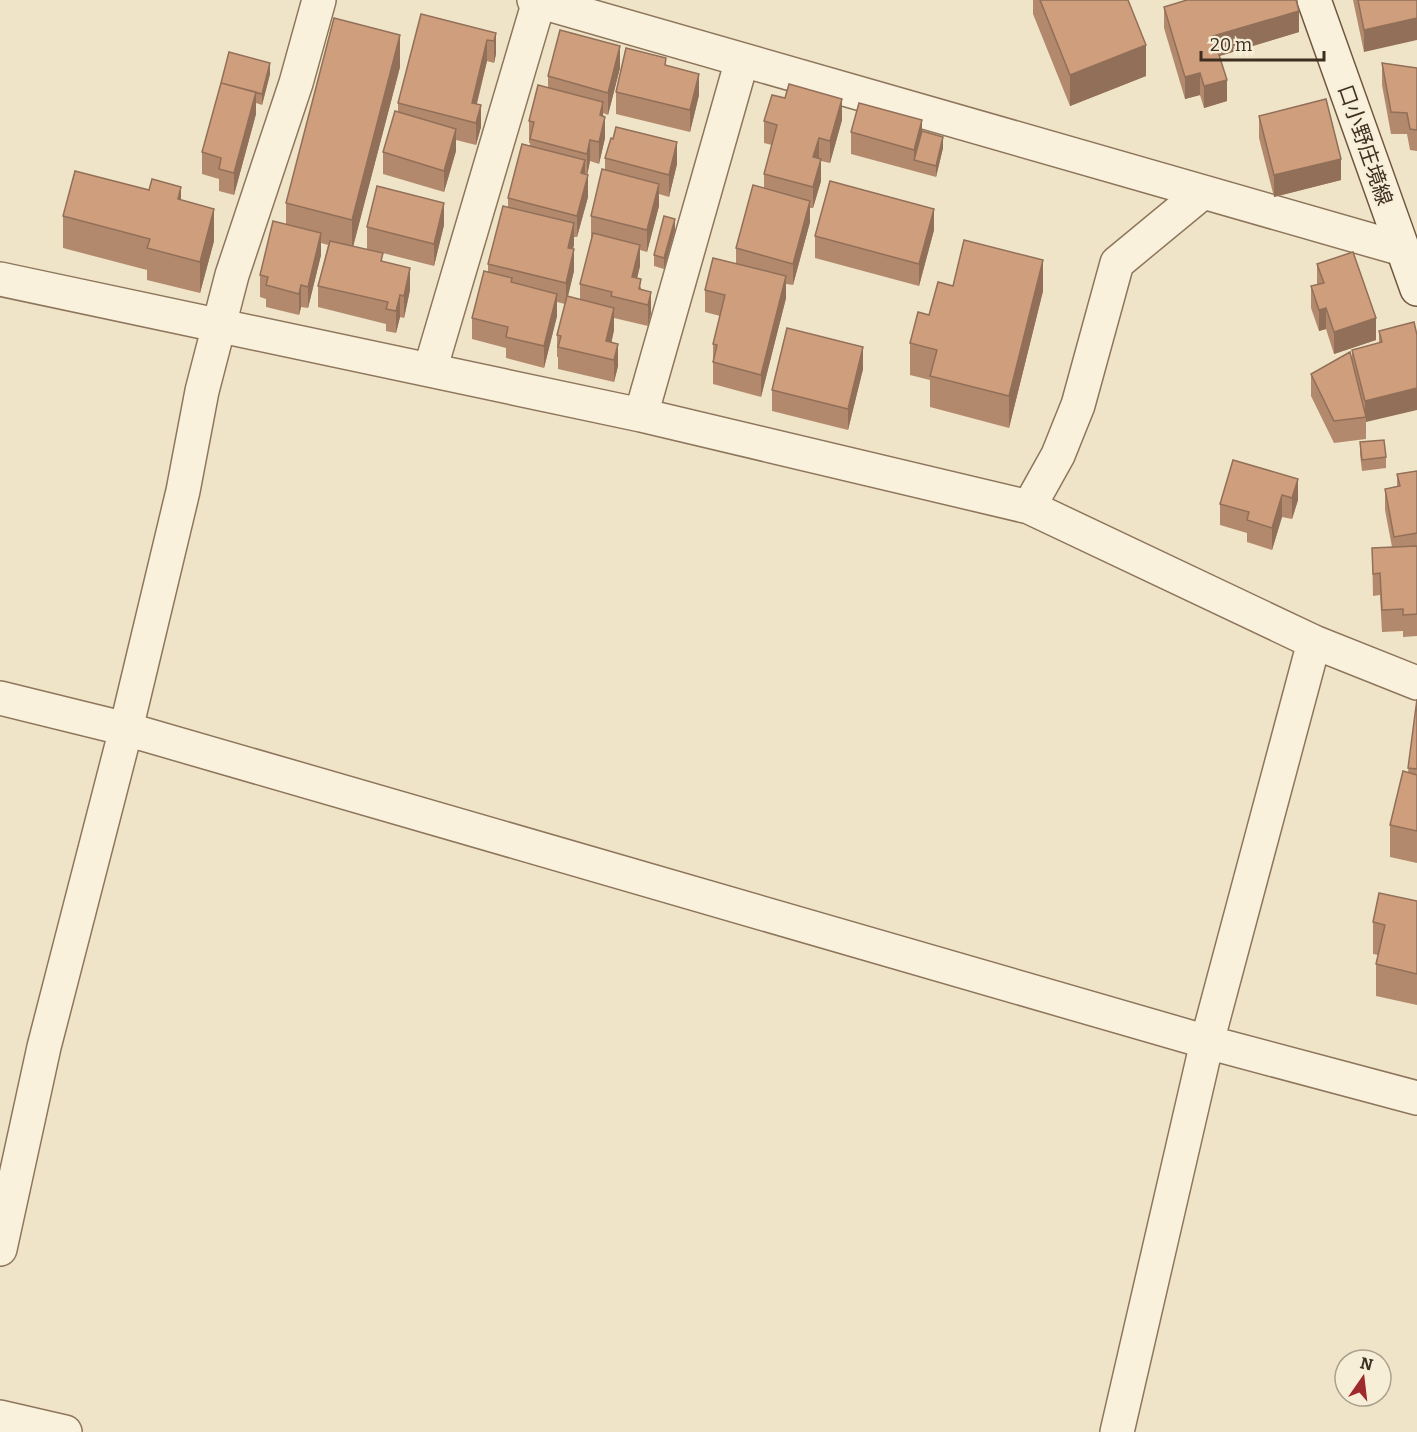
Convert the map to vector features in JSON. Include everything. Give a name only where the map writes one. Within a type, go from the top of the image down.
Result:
[{"type":"street","points":[[0,1249],[44,1047],[126,729],[183,491],[202,392],[219,325],[232,275],[296,83],[319,0]]},
{"type":"street","name":"口小野庄境線","points":[[1314,0],[1417,289]]},
{"type":"street","points":[[430,370],[536,1],[1402,249]]},
{"type":"street","points":[[641,415],[742,60]]},
{"type":"street","points":[[1029,507],[1058,455],[1078,405],[1117,263],[1203,192]]},
{"type":"street","points":[[0,279],[641,415],[1029,507],[1314,642],[1417,683]]},
{"type":"street","points":[[1118,1432],[1207,1042],[1314,642]]},
{"type":"street","points":[[0,698],[126,729],[1207,1042],[1417,1098]]},
{"type":"street","points":[[0,1417],[65,1432]]},
{"type":"building","points":[[1040,0],[1128,0],[1146,45],[1070,75]]},
{"type":"building","points":[[1187,0],[1296,0],[1299,11],[1213,36],[1227,80],[1204,86],[1200,73],[1185,77],[1164,7]]},
{"type":"building","points":[[1358,0],[1417,0],[1417,18],[1364,30]]},
{"type":"building","points":[[421,14],[496,33],[494,41],[487,40],[472,103],[481,105],[476,123],[398,103]]},
{"type":"building","points":[[334,18],[400,35],[352,220],[286,203]]},
{"type":"building","points":[[560,30],[620,46],[608,93],[548,76]]},
{"type":"building","points":[[626,48],[666,58],[665,65],[699,74],[690,110],[616,92]]},
{"type":"building","points":[[229,52],[270,63],[262,94],[221,83]]},
{"type":"building","points":[[1382,63],[1417,68],[1417,130],[1410,129],[1407,113],[1391,112]]},
{"type":"building","points":[[221,83],[256,92],[234,173],[219,169],[221,158],[202,152]]},
{"type":"building","points":[[789,84],[842,99],[830,141],[819,138],[813,157],[821,159],[813,187],[764,174],[777,125],[764,121],[772,95],[785,98]]},
{"type":"building","points":[[538,85],[603,102],[600,115],[605,117],[599,142],[590,140],[587,154],[530,139],[534,122],[529,121]]},
{"type":"building","points":[[1326,99],[1341,159],[1274,175],[1259,116]]},
{"type":"building","points":[[859,103],[922,120],[914,150],[851,132]]},
{"type":"building","points":[[395,111],[456,129],[444,171],[383,152]]},
{"type":"building","points":[[616,127],[677,142],[669,175],[605,158]]},
{"type":"building","points":[[922,131],[943,137],[936,166],[914,160]]},
{"type":"building","points":[[522,144],[585,160],[581,173],[588,175],[577,216],[508,198]]},
{"type":"building","points":[[602,169],[659,184],[647,230],[591,216]]},
{"type":"building","points":[[75,171],[149,190],[152,179],[181,187],[178,199],[214,209],[200,262],[147,248],[150,239],[63,216]]},
{"type":"building","points":[[830,181],[934,209],[919,264],[815,236]]},
{"type":"building","points":[[753,185],[810,201],[793,264],[736,248]]},
{"type":"building","points":[[377,186],[444,203],[434,244],[367,227]]},
{"type":"building","points":[[503,206],[574,223],[568,248],[574,249],[566,283],[488,264]]},
{"type":"building","points":[[664,216],[675,219],[664,258],[654,255]]},
{"type":"building","points":[[273,221],[321,233],[308,287],[301,285],[299,294],[266,285],[268,277],[260,275]]},
{"type":"building","points":[[593,233],[640,245],[632,277],[641,279],[639,289],[651,292],[648,305],[611,296],[612,292],[580,284]]},
{"type":"building","points":[[964,240],[1043,260],[1009,396],[930,376],[937,350],[910,343],[918,312],[929,315],[938,282],[953,286]]},
{"type":"building","points":[[330,241],[383,253],[381,261],[410,268],[404,296],[400,295],[396,311],[386,309],[388,302],[318,286]]},
{"type":"building","points":[[1353,252],[1376,318],[1334,332],[1326,308],[1319,310],[1311,286],[1324,283],[1317,264]]},
{"type":"building","points":[[713,258],[786,276],[761,375],[713,362],[717,345],[713,344],[725,295],[705,290]]},
{"type":"building","points":[[484,271],[512,278],[511,282],[557,294],[544,346],[506,337],[508,327],[472,318]]},
{"type":"building","points":[[567,296],[614,308],[606,341],[618,344],[614,360],[558,347],[561,336],[557,335]]},
{"type":"building","points":[[1414,322],[1417,335],[1417,388],[1365,401],[1352,350],[1382,342],[1379,331]]},
{"type":"building","points":[[787,328],[863,347],[848,409],[772,390]]},
{"type":"building","points":[[1350,352],[1366,417],[1334,421],[1311,374]]},
{"type":"building","points":[[1384,440],[1386,457],[1362,460],[1360,442]]},
{"type":"building","points":[[1233,460],[1298,479],[1292,498],[1282,495],[1272,528],[1247,520],[1249,512],[1220,504]]},
{"type":"building","points":[[1417,471],[1417,533],[1394,537],[1385,489],[1400,486],[1397,474]]},
{"type":"building","points":[[1417,546],[1417,614],[1403,615],[1403,609],[1382,610],[1380,573],[1373,574],[1372,548]]},
{"type":"building","points":[[1417,699],[1417,769],[1408,768]]},
{"type":"building","points":[[1403,771],[1417,775],[1417,831],[1390,825]]},
{"type":"building","points":[[1379,893],[1417,901],[1417,974],[1376,964],[1385,925],[1373,922]]}]
